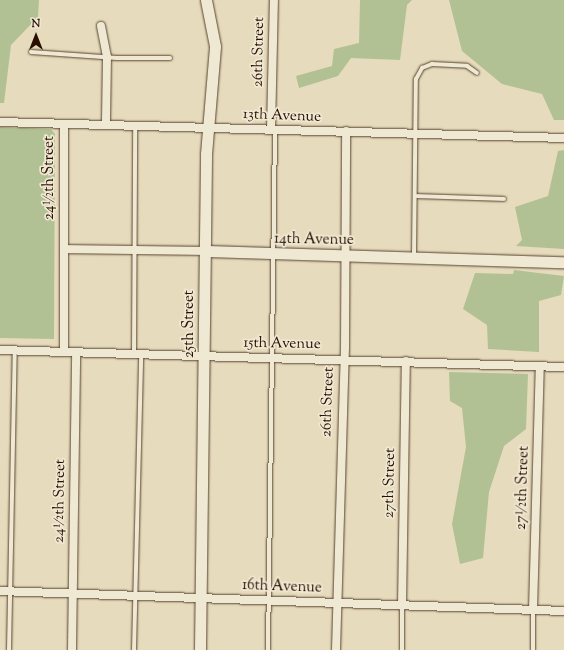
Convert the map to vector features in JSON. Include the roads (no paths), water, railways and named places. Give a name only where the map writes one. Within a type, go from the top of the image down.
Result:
[{"type":"street","name":"25th Street","points":[[200,650],[208,127],[215,46],[206,0]]},
{"type":"street","name":"26th Street","points":[[273,129],[274,0]]},
{"type":"street","points":[[101,26],[107,57],[106,124]]},
{"type":"street","name":"13th Avenue","points":[[0,122],[564,138]]},
{"type":"street","name":"24½th Street","points":[[64,124],[64,352]]},
{"type":"street","name":"26th Street","points":[[336,650],[336,603],[344,360],[346,131]]},
{"type":"street","name":"14th Avenue","points":[[64,249],[564,262]]},
{"type":"street","name":"15th Avenue","points":[[0,350],[406,361],[564,367]]},
{"type":"street","name":"24½th Street","points":[[72,650],[76,353]]},
{"type":"street","name":"27th Street","points":[[402,606],[406,361]]},
{"type":"street","name":"27½th Street","points":[[533,610],[540,366]]},
{"type":"street","name":"16th Avenue","points":[[0,591],[564,611]]},
{"type":"lane","points":[[31,52],[107,57],[170,58]]},
{"type":"lane","points":[[414,257],[417,134],[414,123],[416,79],[422,68],[432,64],[467,66],[477,73]]},
{"type":"lane","points":[[134,650],[138,354],[134,251],[135,125]]},
{"type":"lane","points":[[268,650],[274,358],[273,129]]},
{"type":"lane","points":[[416,196],[504,199]]},
{"type":"lane","points":[[9,650],[15,351]]},
{"type":"lane","points":[[402,606],[402,650]]},
{"type":"lane","points":[[533,610],[533,650]]}]
